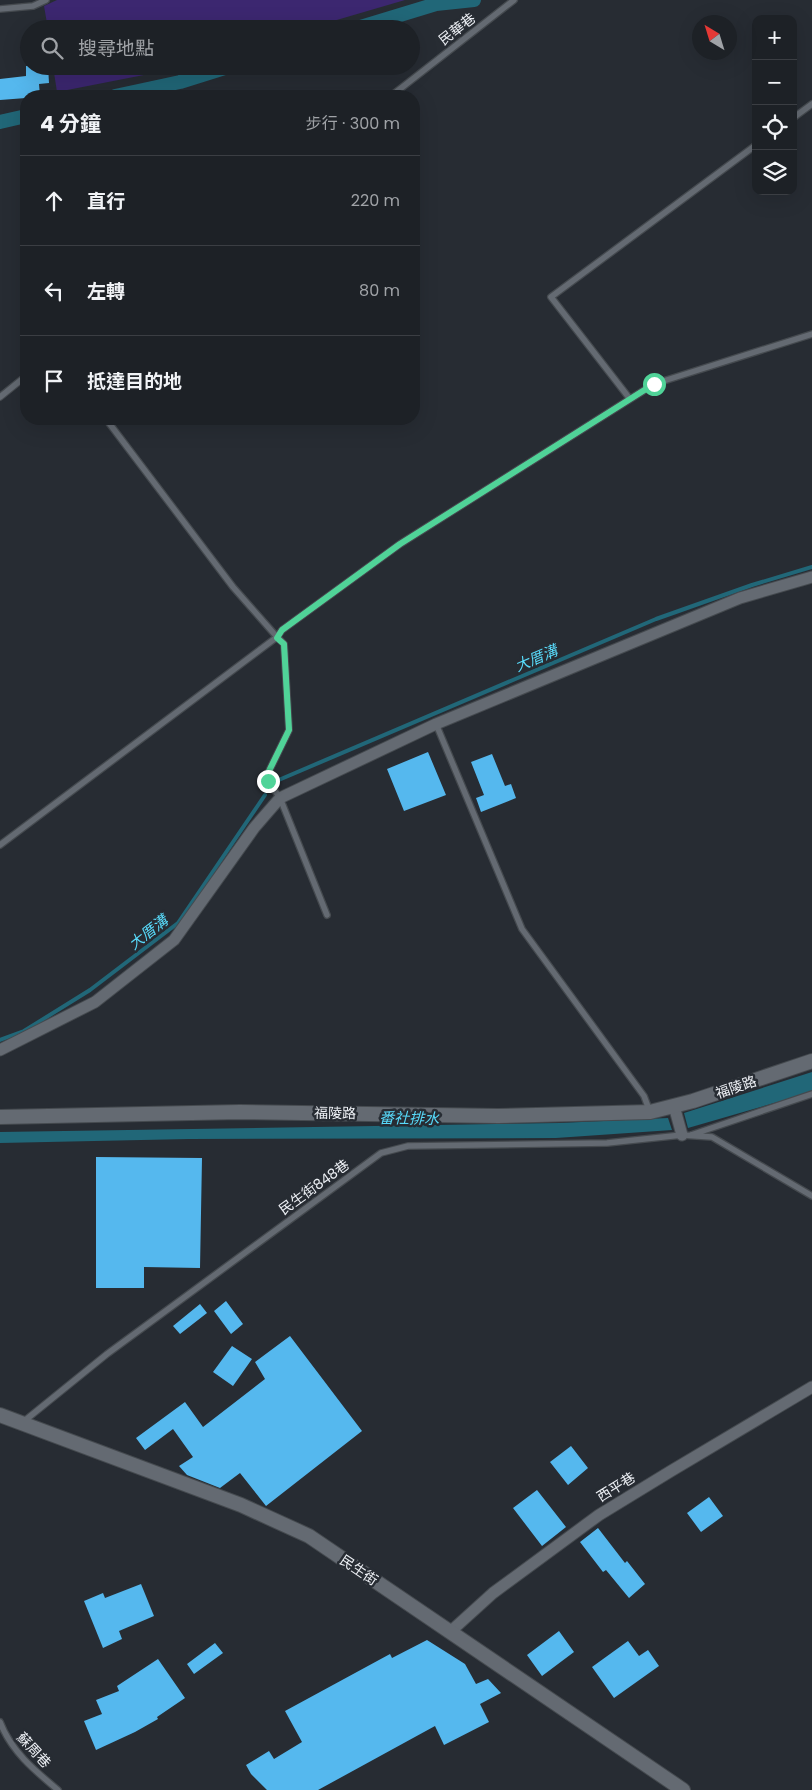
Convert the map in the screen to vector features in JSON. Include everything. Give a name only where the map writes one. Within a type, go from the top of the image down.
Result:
[{"type":"street","points":[[0,1050],[95,1002],[174,940],[254,828],[280,798],[436,724],[740,598],[812,577]]},
{"type":"street","name":"福陵路","points":[[0,1117],[240,1112],[498,1116],[650,1112],[812,1061]]},
{"type":"street","points":[[674,1106],[685,1136]]},
{"type":"street","name":"西平巷","points":[[450,1632],[493,1593],[599,1515],[812,1387]]},
{"type":"street","name":"民生街","points":[[0,1415],[242,1505],[309,1536],[683,1790]]},
{"type":"lane","points":[[0,9],[33,6],[46,0]]},
{"type":"lane","name":"民華巷","points":[[420,73],[514,0]]},
{"type":"lane","name":"民華巷","points":[[399,90],[418,75]]},
{"type":"lane","points":[[797,115],[812,104]]},
{"type":"lane","points":[[630,399],[551,297],[752,148]]},
{"type":"lane","points":[[0,845],[277,638],[282,630],[400,544],[630,399],[654,384],[812,334]]},
{"type":"lane","points":[[0,397],[20,381]]},
{"type":"lane","points":[[111,425],[233,586],[284,644],[289,730],[269,771],[268,781],[280,798],[328,915]]},
{"type":"lane","points":[[436,724],[522,929],[644,1096],[650,1112]]},
{"type":"lane","points":[[685,1136],[812,1094]]},
{"type":"lane","points":[[685,1136],[712,1137],[812,1196]]},
{"type":"lane","name":"民生街848巷","points":[[21,1424],[107,1354],[381,1153],[408,1146],[607,1143],[685,1136]]},
{"type":"lane","name":"蘇周巷","points":[[0,1722],[6,1738],[35,1771],[58,1790]]},
{"type":"shaded area","points":[[57,0],[405,0],[337,20],[46,20],[44,6]]},
{"type":"shaded area","points":[[54,75],[144,75],[67,90],[57,90]]},
{"type":"water","points":[[812,1072],[812,1092],[688,1128],[684,1113]]},
{"type":"water","points":[[668,1118],[672,1130],[556,1138],[189,1139],[0,1143],[0,1132],[560,1123]]},
{"type":"building","points":[[49,75],[49,83],[39,84],[40,90],[20,90],[20,98],[0,100],[0,79]]},
{"type":"building","points":[[428,752],[446,795],[404,811],[387,769]]},
{"type":"building","points":[[492,754],[505,786],[511,784],[516,798],[481,812],[476,798],[484,795],[471,762]]},
{"type":"building","points":[[96,1157],[202,1158],[200,1268],[144,1267],[144,1288],[96,1288]]},
{"type":"building","points":[[226,1301],[243,1324],[231,1334],[214,1311]]},
{"type":"building","points":[[200,1304],[207,1313],[180,1334],[173,1326]]},
{"type":"building","points":[[290,1336],[362,1431],[266,1506],[240,1473],[220,1488],[187,1475],[179,1466],[193,1457],[173,1429],[145,1450],[136,1438],[185,1402],[203,1427],[265,1379],[255,1362]]},
{"type":"building","points":[[232,1346],[252,1359],[233,1386],[213,1372]]},
{"type":"building","points":[[571,1446],[588,1468],[568,1485],[550,1462]]},
{"type":"building","points":[[537,1490],[566,1527],[542,1546],[513,1508]]},
{"type":"building","points":[[709,1497],[723,1516],[701,1532],[687,1513]]},
{"type":"building","points":[[598,1528],[625,1563],[627,1561],[645,1584],[629,1598],[606,1570],[603,1572],[580,1542]]},
{"type":"building","points":[[141,1584],[154,1616],[119,1631],[122,1639],[103,1648],[84,1601],[103,1593],[105,1598]]},
{"type":"building","points":[[559,1631],[574,1652],[542,1676],[527,1655]]},
{"type":"building","points":[[427,1640],[465,1664],[476,1684],[488,1679],[501,1693],[480,1704],[489,1722],[444,1745],[435,1726],[318,1790],[267,1790],[251,1774],[246,1765],[269,1751],[274,1759],[302,1742],[285,1711],[390,1654],[392,1658]]},
{"type":"building","points":[[628,1641],[639,1656],[648,1650],[659,1666],[614,1698],[592,1667]]},
{"type":"building","points":[[215,1643],[223,1653],[194,1674],[187,1664]]},
{"type":"building","points":[[158,1659],[185,1698],[157,1717],[158,1719],[96,1750],[84,1721],[102,1714],[96,1700],[119,1691],[117,1686]]},
{"type":"waterway","points":[[384,20],[436,4],[474,0]]},
{"type":"waterway","points":[[143,90],[202,75]]},
{"type":"waterway","points":[[0,122],[20,117]]},
{"type":"waterway","name":"大厝溝","points":[[274,782],[656,619],[752,585],[812,567]]},
{"type":"waterway","name":"大厝溝","points":[[0,1040],[24,1031],[90,990],[178,923],[265,795]]},
{"type":"route","points":[[268,781],[269,771],[289,730],[284,644],[277,638],[282,630],[400,544],[654,384]]},
{"type":"water label","name":"番社排水","points":[[409,1118]]}]
